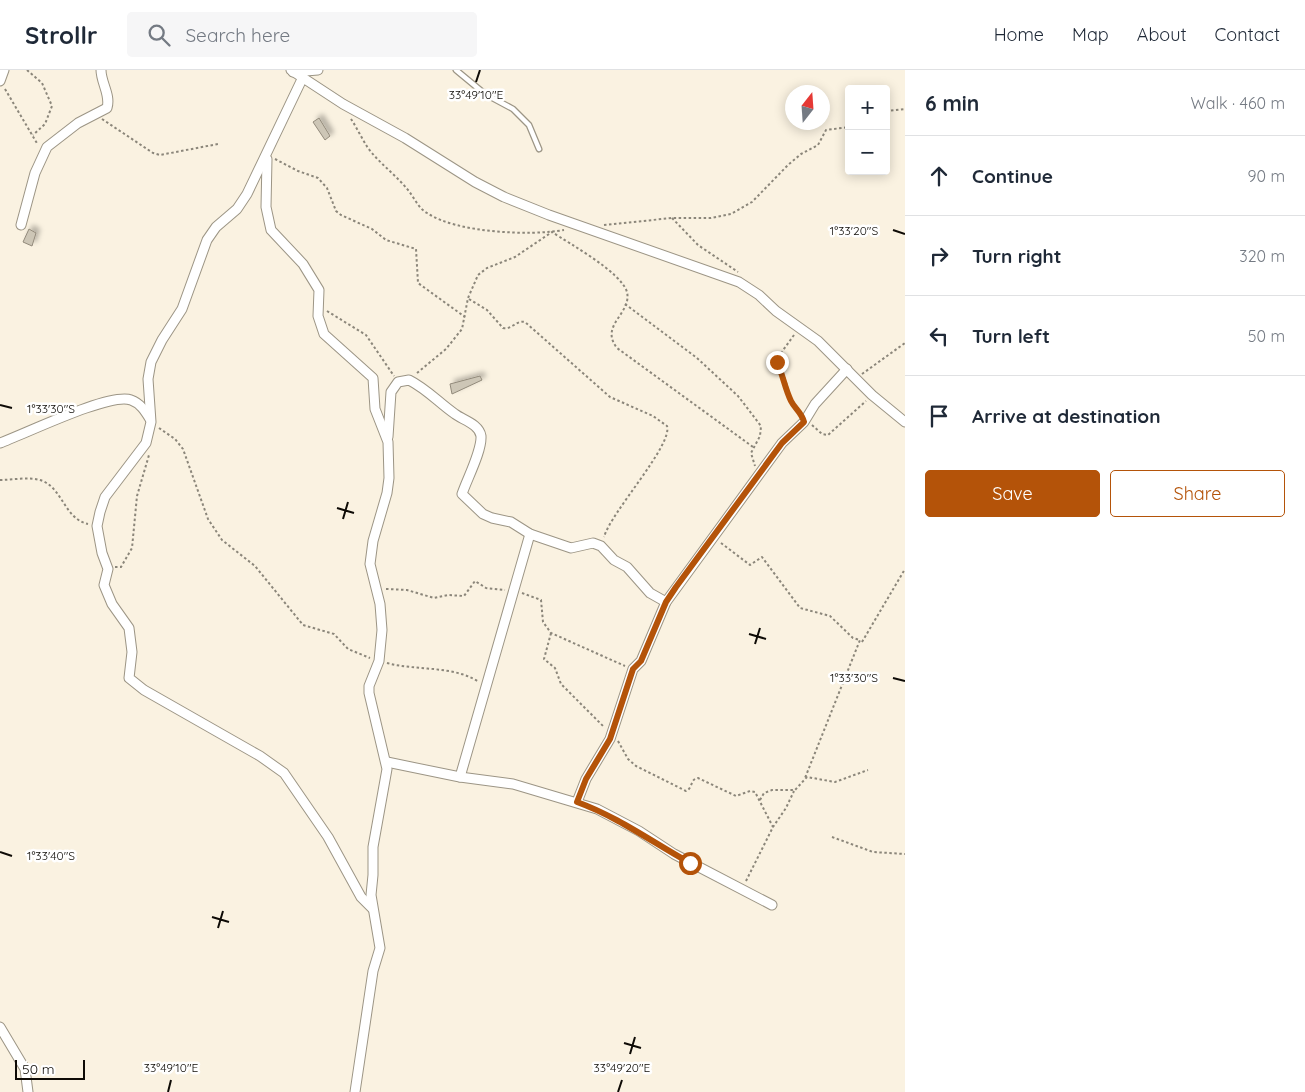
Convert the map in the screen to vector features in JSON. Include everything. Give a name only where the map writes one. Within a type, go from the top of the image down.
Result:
[{"type":"street","points":[[0,81],[4,70]]},
{"type":"street","points":[[21,225],[35,173],[42,155],[55,138],[107,108],[108,102],[101,70]]},
{"type":"street","points":[[292,71],[318,70]]},
{"type":"street","points":[[292,71],[342,104],[405,138],[475,182],[504,197],[549,216],[739,282],[760,295],[776,311],[818,341],[872,396],[905,422]]},
{"type":"street","points":[[303,77],[242,202],[210,232],[182,309],[156,350],[148,379],[152,422],[146,443],[105,497],[97,526],[102,553],[108,569],[104,585],[112,604],[129,628],[132,652],[129,678],[144,690],[260,756],[284,773],[328,837],[361,896],[372,908]]},
{"type":"street","points":[[267,153],[265,188],[269,224],[276,237],[308,270],[319,290],[318,316],[324,334],[374,378],[375,409],[388,442]]},
{"type":"street","points":[[577,802],[586,779],[605,750],[633,669],[641,661],[666,602],[782,443],[804,422],[815,404],[847,369]]},
{"type":"street","points":[[355,1092],[373,971],[380,948],[370,895],[374,875],[373,847],[387,762],[369,693],[369,686],[379,661],[382,630],[377,586],[370,564],[373,541],[388,493],[390,397],[398,382],[409,380],[437,398],[454,414],[469,421],[480,432],[481,437],[478,449],[465,486],[464,496],[488,516],[511,522],[530,534],[571,548],[593,543],[601,546],[614,560],[627,567],[650,593],[666,602]]},
{"type":"street","points":[[0,443],[110,400],[131,399],[142,407],[152,422]]},
{"type":"street","points":[[460,777],[530,534]]},
{"type":"street","points":[[387,762],[460,777],[513,784],[597,809],[639,831],[682,858],[741,887],[772,905]]},
{"type":"street","points":[[0,1027],[24,1069],[28,1092]]},
{"type":"lane","points":[[456,70],[485,94],[513,109],[529,125],[540,149]]},
{"type":"path","points":[[27,70],[42,83],[52,106],[45,124],[33,135]]},
{"type":"path","points":[[0,81],[33,135],[42,155]]},
{"type":"path","points":[[342,104],[368,148],[407,189],[424,212],[434,217],[478,229],[502,232],[552,232],[568,230]]},
{"type":"path","points":[[890,111],[905,109]]},
{"type":"path","points":[[95,115],[153,153],[160,155],[218,144]]},
{"type":"path","points":[[603,225],[672,218],[710,218],[731,214],[752,202],[788,165],[818,145],[826,130],[845,128]]},
{"type":"path","points":[[267,153],[284,165],[318,178],[327,188],[336,211],[341,215],[372,229],[386,240],[416,249],[418,283],[465,317]]},
{"type":"path","points":[[672,218],[698,245],[739,273]]},
{"type":"path","points":[[409,380],[456,338],[462,329],[468,298],[478,275],[486,268],[515,257],[552,232]]},
{"type":"path","points":[[552,232],[613,274],[627,292],[625,304],[611,333],[612,342],[617,348],[753,447]]},
{"type":"path","points":[[468,298],[487,310],[502,328],[510,328],[519,322],[525,322],[610,397],[653,416],[667,426],[669,431],[664,442],[611,521],[601,546]]},
{"type":"path","points":[[625,304],[697,358],[738,396],[761,426],[760,436],[753,447],[751,458],[760,475]]},
{"type":"path","points":[[318,306],[366,335],[398,382]]},
{"type":"path","points":[[797,326],[792,339],[777,356],[776,360],[792,403],[802,415],[804,422],[814,426],[822,434],[828,435],[872,396]]},
{"type":"path","points":[[856,378],[905,343]]},
{"type":"path","points":[[152,422],[175,439],[183,449],[214,529],[222,540],[256,566],[298,621],[309,628],[334,634],[348,649],[379,661],[403,668],[472,677],[487,686]]},
{"type":"path","points":[[108,569],[121,567],[132,548],[137,496],[150,453]]},
{"type":"path","points":[[0,480],[30,479],[44,482],[77,520],[97,526]]},
{"type":"path","points":[[714,538],[750,564],[761,557],[764,558],[800,608],[830,616],[853,638],[860,640],[861,644]]},
{"type":"path","points":[[741,887],[758,860],[772,827],[783,814],[794,791],[805,778],[861,644],[905,569]]},
{"type":"path","points":[[377,586],[391,590],[407,590],[434,598],[448,595],[464,596],[475,581],[490,590],[514,590],[541,600],[543,622],[551,633],[633,669]]},
{"type":"path","points":[[551,633],[544,656],[545,661],[554,668],[559,681],[589,714],[612,733],[628,759],[636,766],[686,790],[698,778],[736,796],[753,791],[760,800],[772,827]]},
{"type":"path","points":[[805,778],[835,782],[868,770]]},
{"type":"path","points":[[760,800],[764,793],[772,790],[794,791]]},
{"type":"path","points":[[832,838],[873,852],[905,854]]},
{"type":"building","points":[[319,118],[330,136],[325,140],[313,122]]},
{"type":"building","points":[[29,229],[36,233],[32,246],[23,242]]},
{"type":"building","points":[[480,376],[482,380],[452,394],[450,384]]},
{"type":"route","points":[[690,863],[639,831],[597,809],[577,802],[590,771],[605,750],[610,739],[633,669],[641,661],[666,602],[686,572],[747,494],[782,443],[804,422],[802,415],[792,403],[785,379],[777,362]]}]
